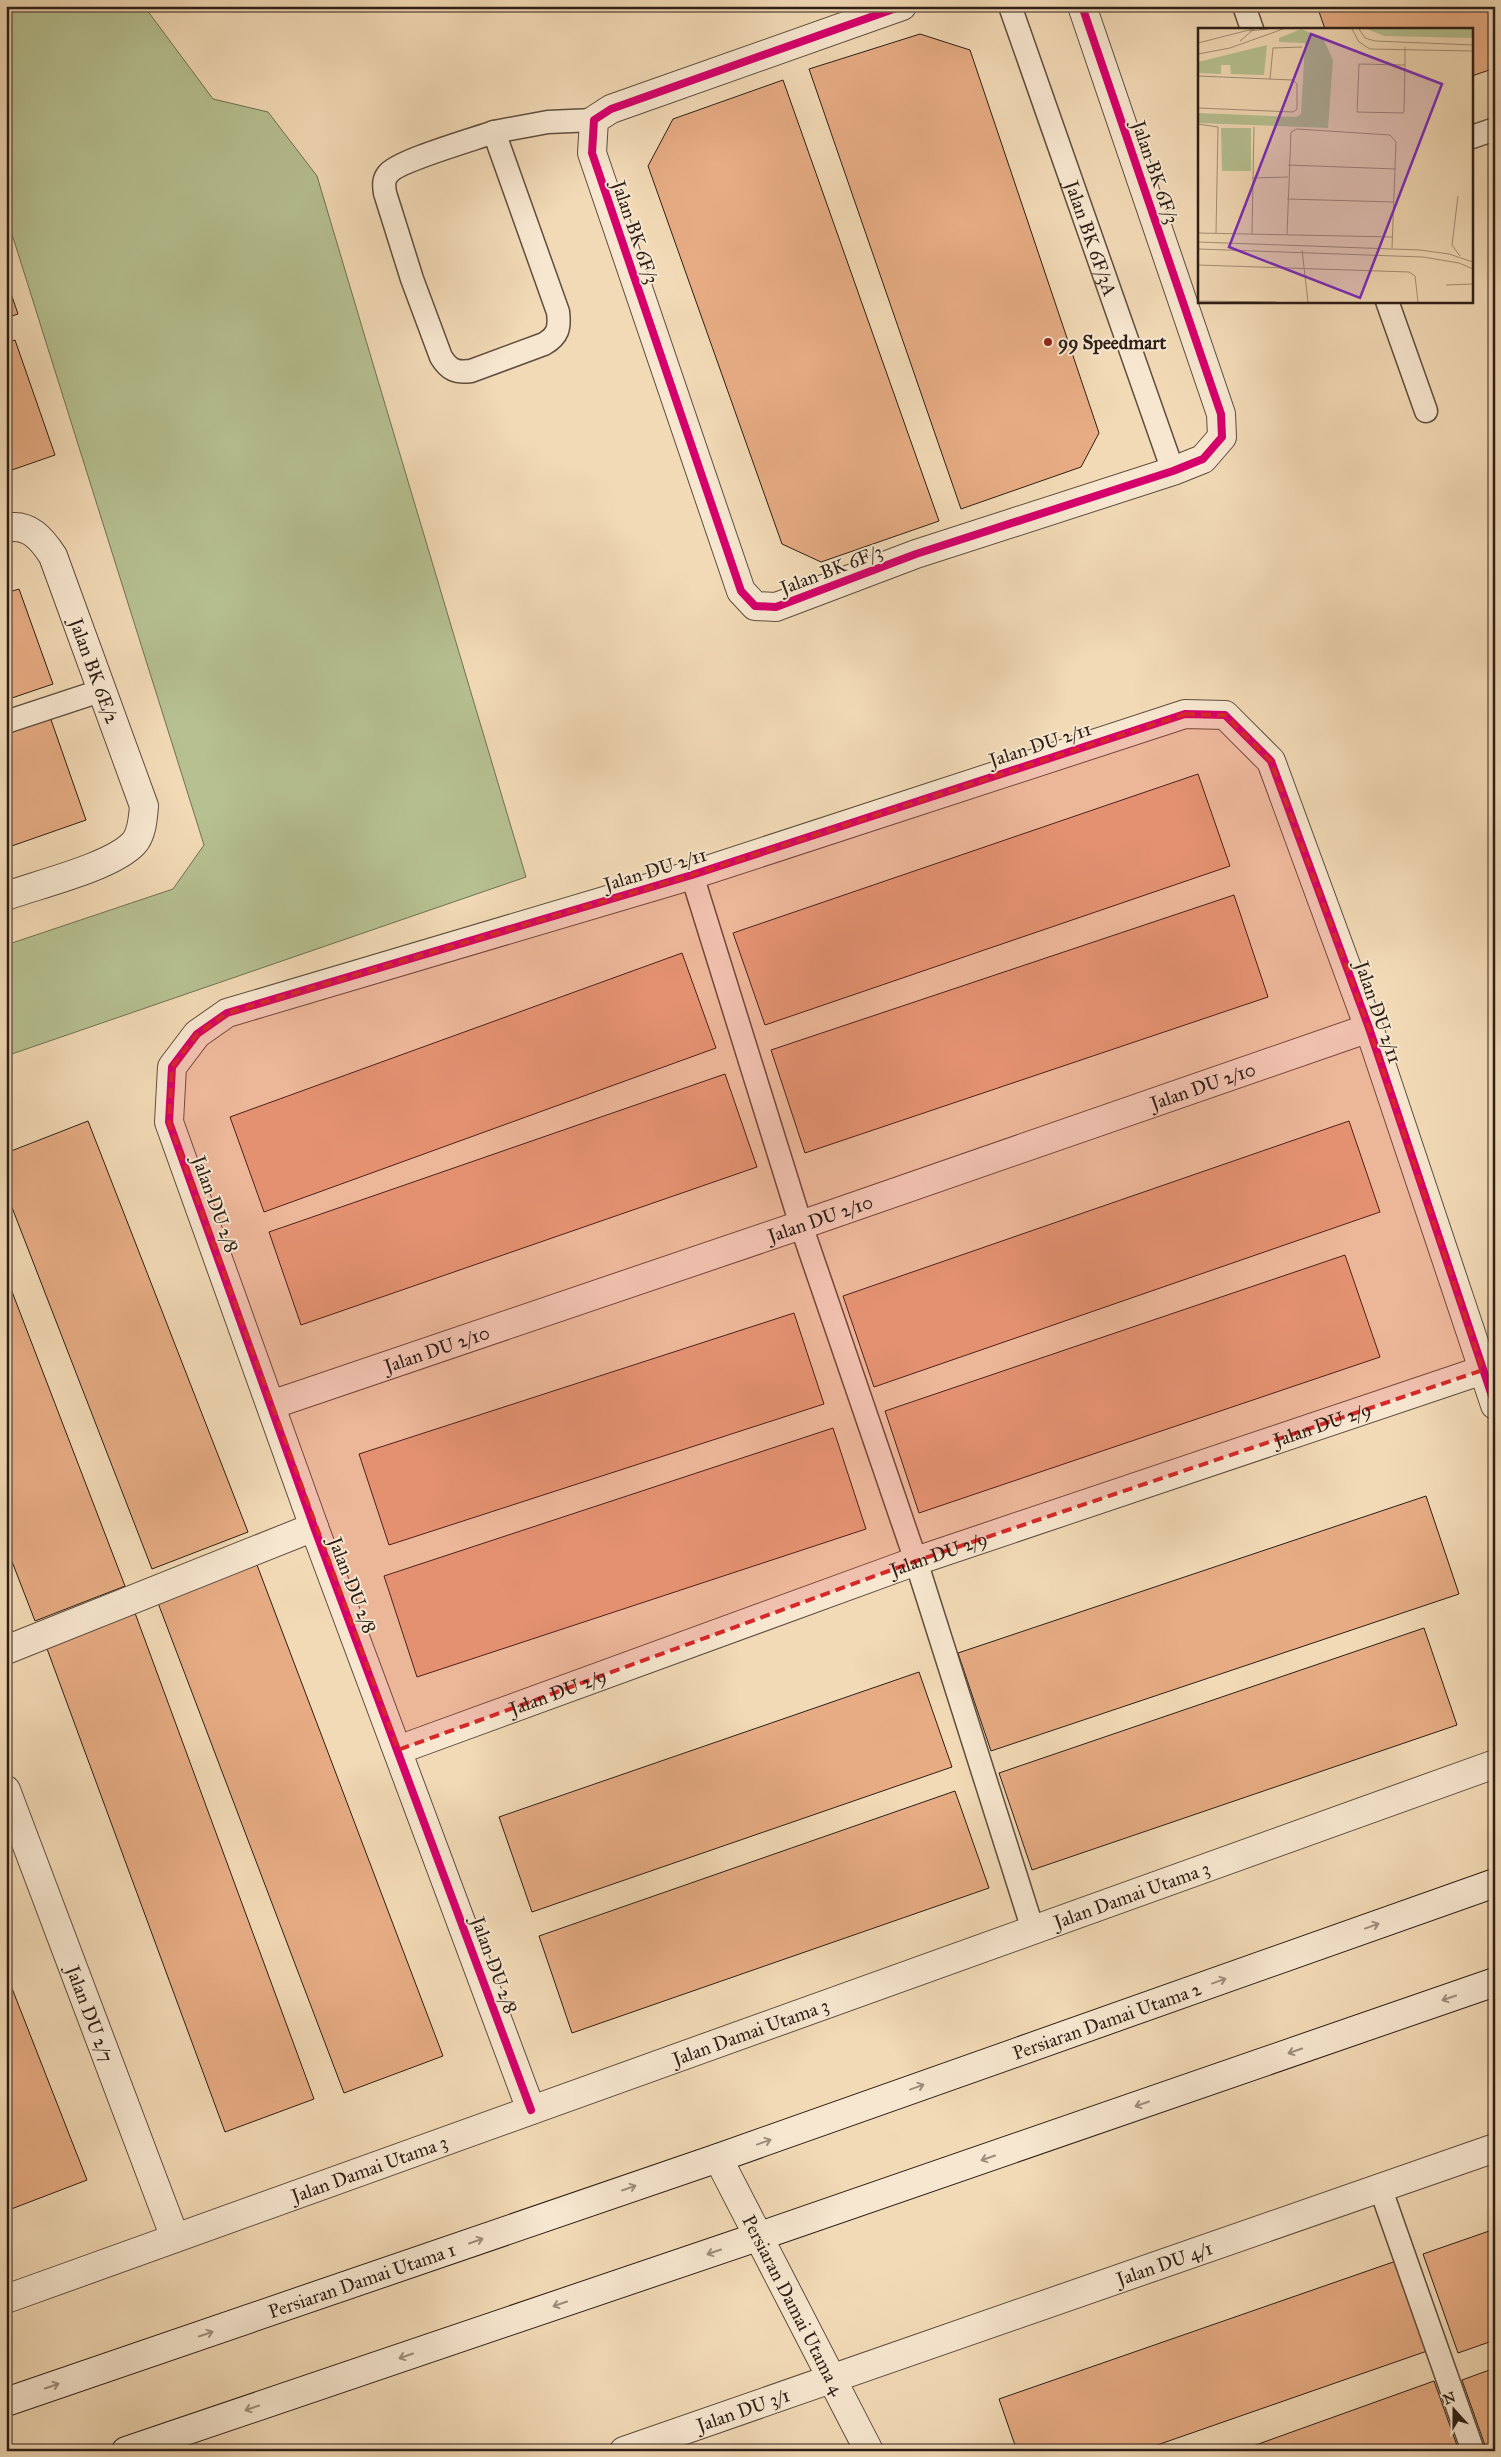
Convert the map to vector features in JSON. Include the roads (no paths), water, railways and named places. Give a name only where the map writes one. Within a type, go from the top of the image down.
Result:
[{"type":"street","points":[[594,120],[611,109],[902,6]]},
{"type":"street","name":"Jalan BK 6F/3","points":[[594,120],[592,153],[741,591],[755,606],[776,607],[916,554],[1173,471],[1203,459],[1222,437],[1222,414],[1082,6]]},
{"type":"street","name":"Jalan BK 6E/2","points":[[6,528],[28,529],[43,540],[53,556],[144,806],[142,823],[135,842],[110,859],[6,896]]},
{"type":"street","name":"Jalan DU 2/11","points":[[172,1067],[197,1034],[227,1013],[692,875],[1185,714],[1224,715],[1271,761],[1368,1028],[1495,1406]]},
{"type":"street","name":"Jalan DU 2/10","points":[[271,1405],[801,1226],[1368,1028]]},
{"type":"street","name":"Jalan DU 2/8","points":[[172,1067],[169,1122],[314,1527],[531,2110]]},
{"type":"street","name":"Jalan DU 2/9","points":[[398,1750],[916,1561],[1483,1370]]},
{"type":"street","points":[[6,1650],[314,1527]]},
{"type":"street","name":"Jalan Damai Utama 3","points":[[6,2299],[1495,1764]]},
{"type":"street","name":"Jalan DU 2/7","points":[[6,1790],[176,2238]]},
{"type":"street","name":"Persiaran Damai Utama 2","points":[[718,2158],[1495,1883]]},
{"type":"street","points":[[126,2451],[760,2236],[1495,1982]]},
{"type":"street","name":"Jalan DU 4/1","points":[[834,2379],[1495,2148]]},
{"type":"street","name":"Persiaran Damai Utama 4","points":[[718,2158],[870,2451]]},
{"type":"street","name":"Persiaran Damai Utama 1","points":[[6,2402],[718,2158]]},
{"type":"street","name":"Jalan DU 3/1","points":[[624,2451],[834,2379]]},
{"type":"lane","name":"Jalan BK 6F/3A","points":[[1010,6],[1173,471]]},
{"type":"lane","points":[[1244,6],[1252,28]]},
{"type":"lane","points":[[494,132],[558,312],[558,331],[553,339],[544,344],[471,371],[459,372],[448,368],[441,357],[412,278],[385,193],[384,182],[388,174],[404,164],[494,132],[548,122],[594,120]]},
{"type":"lane","points":[[1474,136],[1495,129]]},
{"type":"lane","points":[[1387,302],[1426,411]]},
{"type":"lane","points":[[6,722],[103,690]]},
{"type":"lane","points":[[692,875],[801,1226],[916,1561],[1033,1930]]},
{"type":"lane","points":[[1380,2188],[1473,2451]]},
{"type":"place","name":"99 Speedmart","points":[[1048,342]]}]
